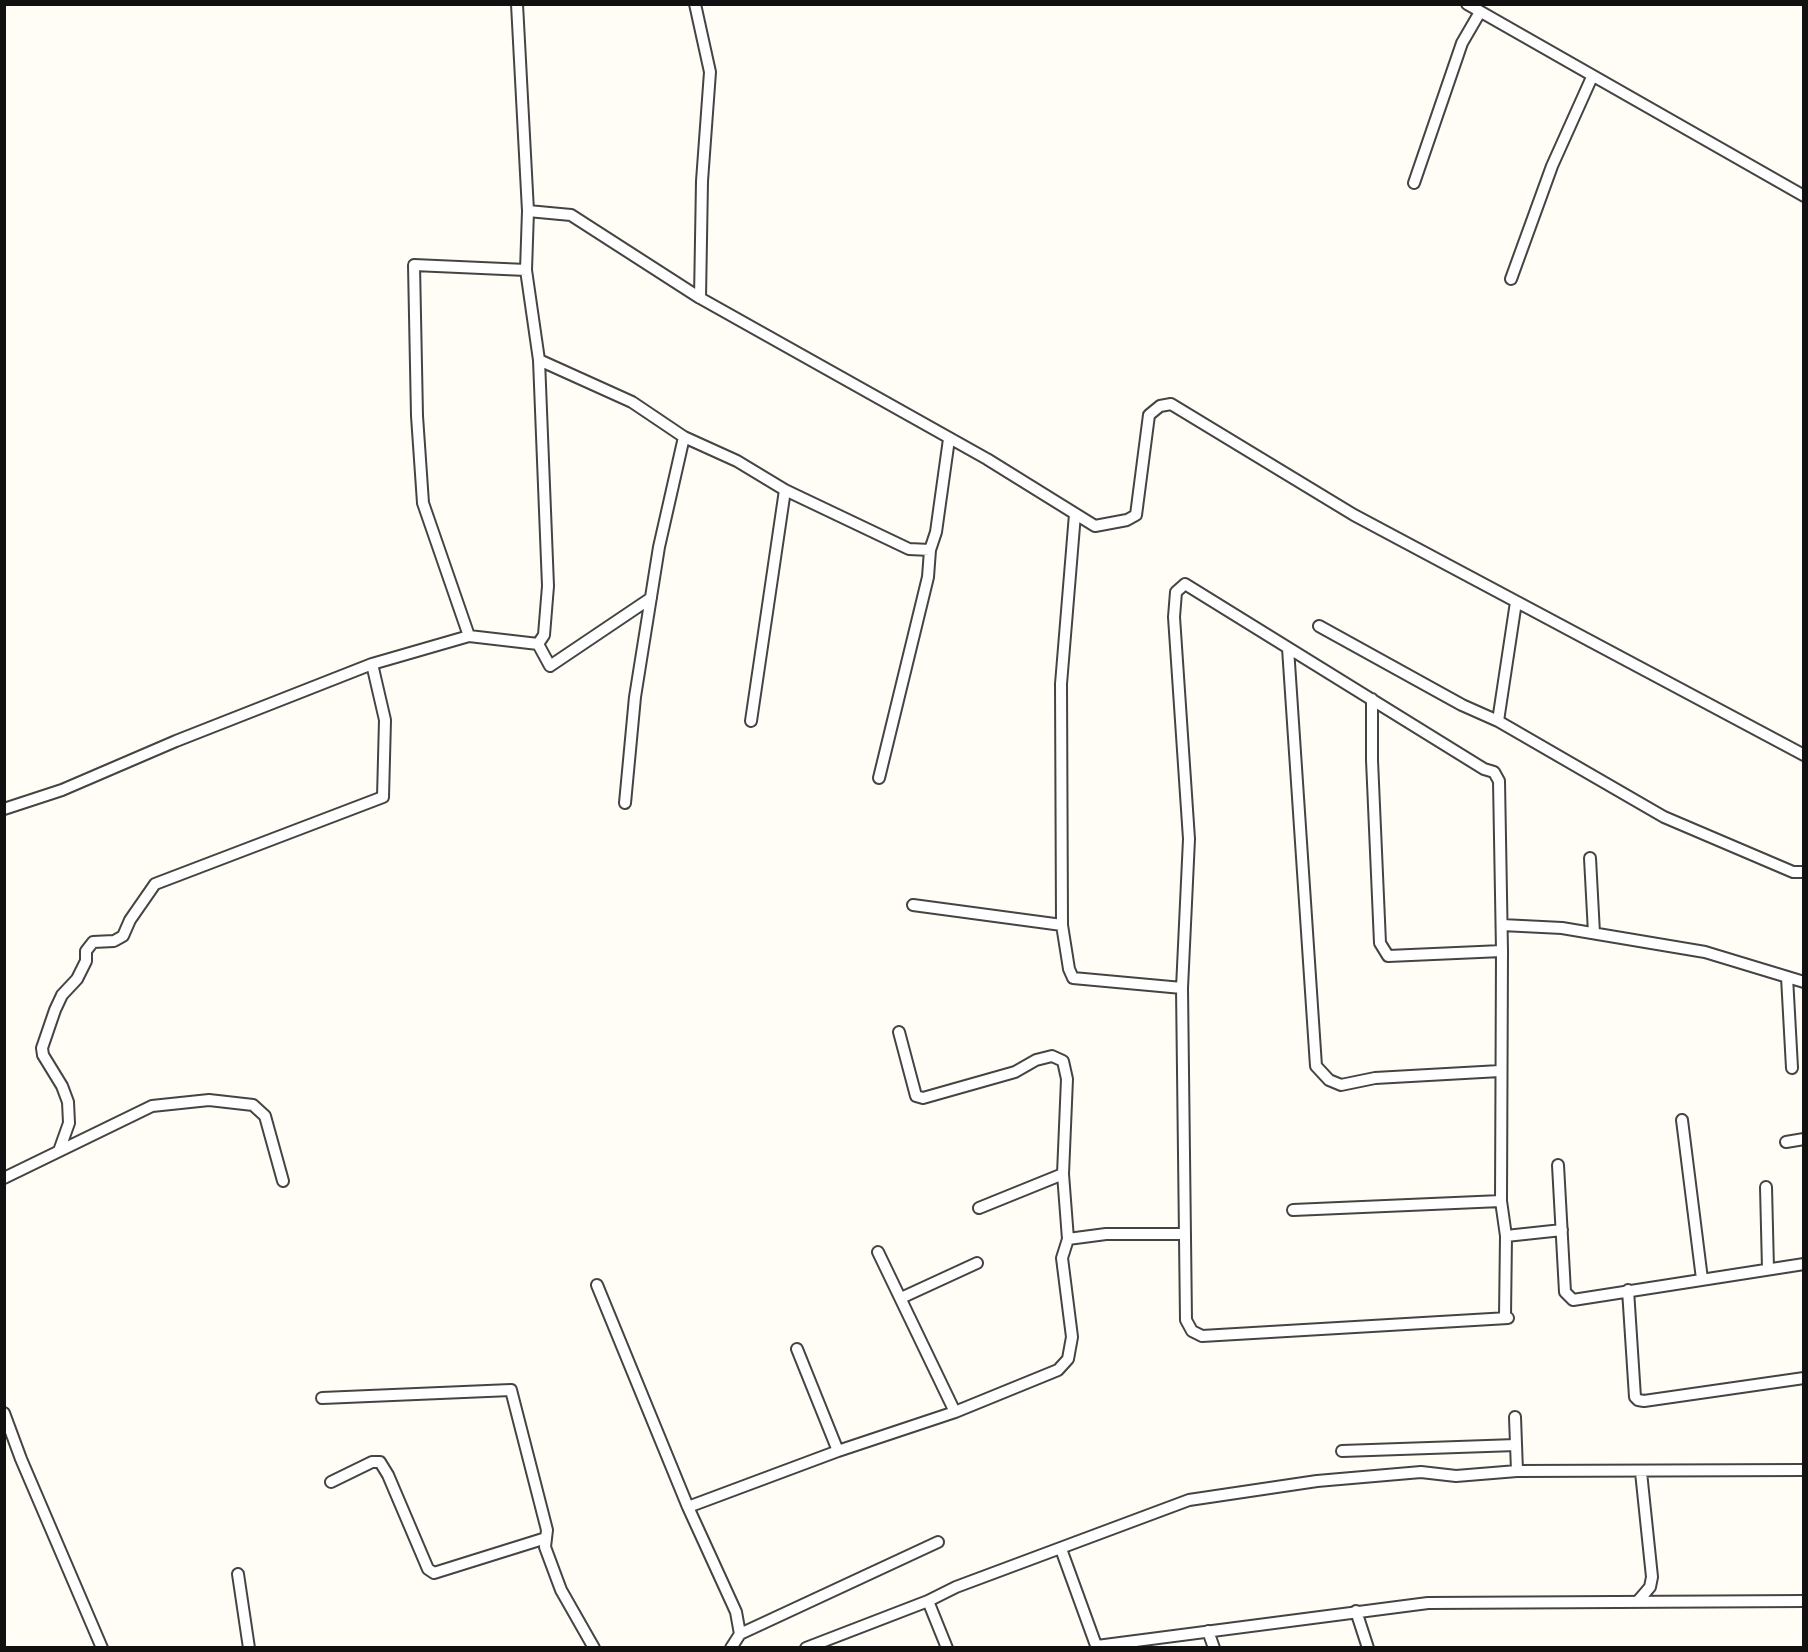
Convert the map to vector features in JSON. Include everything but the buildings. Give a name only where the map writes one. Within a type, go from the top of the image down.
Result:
[{"type":"street","points":[[517,4],[528,211],[526,270],[539,360],[548,586],[544,635],[538,644]]},
{"type":"street","points":[[695,4],[710,72],[702,182],[700,298]]},
{"type":"street","points":[[1467,4],[1803,196]]},
{"type":"street","points":[[1414,183],[1462,43],[1480,12]]},
{"type":"street","points":[[1511,279],[1552,166],[1592,77]]},
{"type":"street","points":[[528,211],[571,215],[700,298],[987,459],[1095,526],[1127,520],[1136,515],[1149,415],[1160,406],[1171,404],[1354,515],[1803,755]]},
{"type":"street","points":[[469,636],[423,503],[417,416],[414,265],[526,270]]},
{"type":"street","points":[[539,360],[632,402],[684,437],[737,461],[785,490],[909,549],[930,550]]},
{"type":"street","points":[[625,803],[635,697],[651,598],[684,437]]},
{"type":"street","points":[[879,778],[928,577],[930,550],[936,532],[950,439]]},
{"type":"street","points":[[751,721],[785,490]]},
{"type":"street","points":[[1075,514],[1061,684],[1062,925],[1069,969],[1073,978],[1182,988]]},
{"type":"street","points":[[1185,584],[1372,699],[1484,770],[1494,772],[1499,781],[1503,951],[1500,1071],[1501,1201],[1506,1236],[1505,1316],[1508,1318],[1202,1336],[1192,1331],[1186,1320],[1182,988],[1189,839],[1174,618],[1176,592],[1185,584]]},
{"type":"street","points":[[538,644],[550,666],[651,598]]},
{"type":"street","points":[[1498,722],[1516,602]]},
{"type":"street","points":[[1318,626],[1462,705],[1498,722],[1664,817],[1793,872],[1803,872]]},
{"type":"street","points":[[4,809],[62,790],[176,741],[372,664],[469,636],[538,644]]},
{"type":"street","points":[[1288,648],[1316,1066],[1329,1080],[1341,1084],[1375,1078],[1500,1071]]},
{"type":"street","points":[[59,1151],[69,1123],[68,1102],[63,1086],[43,1054],[42,1048],[62,995],[77,979],[86,961],[86,951],[93,942],[114,941],[123,936],[130,920],[154,884],[382,797],[385,720],[372,664]]},
{"type":"street","points":[[1372,699],[1372,760],[1380,943],[1388,956],[1503,951]]},
{"type":"street","points":[[1590,858],[1594,933]]},
{"type":"street","points":[[913,905],[1062,925]]},
{"type":"street","points":[[1502,925],[1594,933],[1705,952],[1803,982]]},
{"type":"street","points":[[1787,977],[1792,1068]]},
{"type":"street","points":[[688,1508],[838,1451],[955,1412],[1058,1370],[1068,1359],[1072,1337],[1062,1258],[1068,1239],[1063,1174],[1067,1079],[1063,1061],[1052,1056],[1036,1060],[1015,1072],[923,1098],[916,1096],[899,1032]]},
{"type":"street","points":[[4,1178],[152,1106],[209,1100],[253,1105],[265,1116],[283,1181]]},
{"type":"street","points":[[1682,1120],[1702,1279]]},
{"type":"street","points":[[1786,1142],[1803,1139]]},
{"type":"street","points":[[1558,1165],[1565,1292],[1572,1300],[1803,1264]]},
{"type":"street","points":[[979,1208],[1063,1174]]},
{"type":"street","points":[[1766,1187],[1768,1269]]},
{"type":"street","points":[[1293,1210],[1501,1201]]},
{"type":"street","points":[[1506,1236],[1562,1230]]},
{"type":"street","points":[[1068,1239],[1106,1234],[1184,1234]]},
{"type":"street","points":[[878,1252],[955,1412]]},
{"type":"street","points":[[901,1298],[977,1263]]},
{"type":"street","points":[[597,1285],[688,1508],[736,1612],[740,1634]]},
{"type":"street","points":[[1628,1290],[1635,1397],[1638,1400],[1803,1378]]},
{"type":"street","points":[[797,1348],[838,1451]]},
{"type":"street","points":[[322,1398],[511,1390],[547,1530],[545,1547],[561,1590],[594,1647]]},
{"type":"street","points":[[4,1413],[21,1459],[102,1647]]},
{"type":"street","points":[[1515,1417],[1517,1471]]},
{"type":"street","points":[[1342,1451],[1516,1445]]},
{"type":"street","points":[[331,1482],[372,1462],[380,1462],[388,1475],[428,1569],[434,1574],[546,1538]]},
{"type":"street","points":[[806,1647],[928,1601],[956,1587],[1189,1500],[1376,1475],[1421,1472],[1456,1476],[1517,1471],[1803,1470]]},
{"type":"street","points":[[1638,1601],[1650,1587],[1652,1577],[1641,1472]]},
{"type":"street","points":[[731,1647],[740,1634],[938,1542]]},
{"type":"street","points":[[1061,1549],[1097,1647],[1428,1603],[1803,1601]]},
{"type":"street","points":[[238,1574],[249,1647]]},
{"type":"street","points":[[928,1601],[947,1647]]},
{"type":"street","points":[[1356,1611],[1368,1647]]},
{"type":"street","points":[[1208,1631],[1214,1647]]}]
